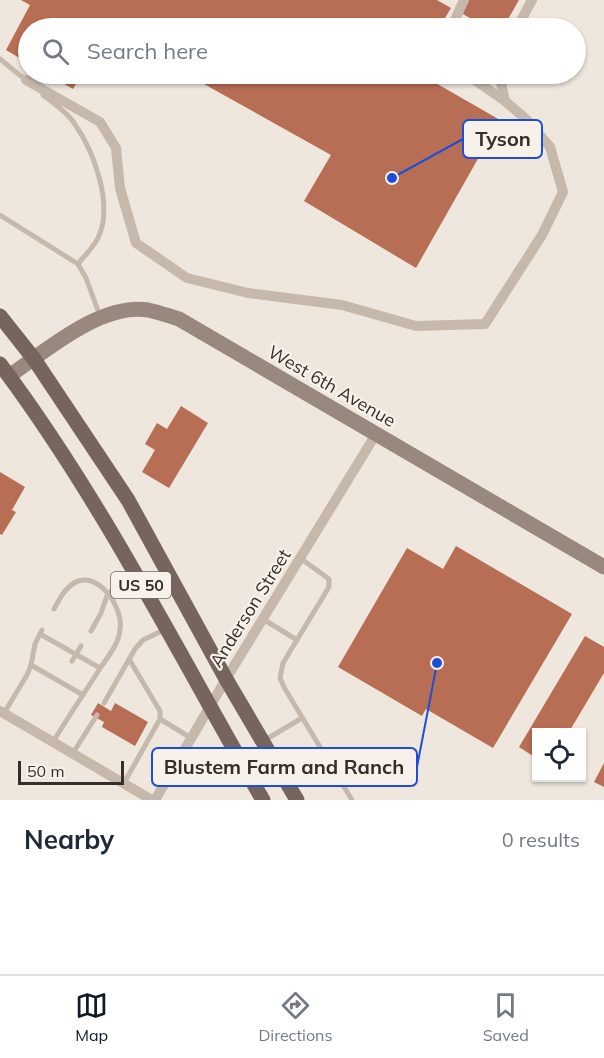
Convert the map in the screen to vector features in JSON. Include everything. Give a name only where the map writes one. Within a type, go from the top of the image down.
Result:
[{"type":"main road","name":"US 50","points":[[0,316],[34,359],[128,500],[226,679],[297,800]]},
{"type":"main road","name":"US 50","points":[[3,374],[50,432],[100,512],[263,800]]},
{"type":"street","points":[[456,18],[464,0]]},
{"type":"street","points":[[522,18],[532,0]]},
{"type":"street","points":[[33,84],[100,122],[116,148],[120,188],[136,243],[187,278],[248,293],[342,305],[416,326],[485,324],[542,235],[562,192],[550,147],[527,120],[480,84]]},
{"type":"street","points":[[501,84],[505,101]]},
{"type":"street","name":"West 6th Avenue","points":[[3,374],[34,359],[100,317],[122,311],[148,310],[179,319],[604,567]]},
{"type":"street","name":"Anderson Street","points":[[154,800],[376,434]]},
{"type":"street","points":[[2,712],[154,800]]},
{"type":"lane","points":[[0,59],[18,74]]},
{"type":"lane","points":[[31,84],[73,121],[89,148],[102,186],[103,220],[98,239],[78,264]]},
{"type":"lane","points":[[0,215],[78,264],[86,278],[100,317]]},
{"type":"lane","points":[[300,558],[329,579],[330,587],[283,663],[280,678],[352,800]]},
{"type":"lane","points":[[91,631],[101,613],[108,592],[137,577]]},
{"type":"lane","points":[[53,742],[100,668],[120,631],[120,616],[108,592],[90,581],[75,582],[64,592],[54,609]]},
{"type":"lane","points":[[263,619],[297,640]]},
{"type":"lane","points":[[104,703],[129,659],[143,640],[166,629]]},
{"type":"lane","points":[[2,712],[32,665],[35,644],[41,632],[100,668]]},
{"type":"lane","points":[[72,661],[81,646]]},
{"type":"lane","points":[[124,783],[160,719],[160,711],[129,659]]},
{"type":"lane","points":[[32,665],[83,695]]},
{"type":"lane","points":[[59,681],[64,673]]},
{"type":"lane","points":[[73,753],[97,715]]},
{"type":"lane","points":[[262,741],[302,718]]},
{"type":"lane","points":[[160,719],[191,738]]},
{"type":"building","points":[[21,0],[437,0],[451,8],[445,18],[23,18],[30,5]]},
{"type":"building","points":[[469,0],[519,0],[509,18],[470,18],[461,13]]},
{"type":"building","points":[[18,28],[18,57],[6,50]]},
{"type":"building","points":[[64,84],[76,84],[73,89]]},
{"type":"building","points":[[204,84],[437,84],[500,120],[416,268],[304,201],[331,155]]},
{"type":"building","points":[[181,406],[208,423],[169,488],[142,472],[155,450],[145,444],[157,423],[167,429]]},
{"type":"building","points":[[0,472],[25,487],[12,510],[16,512],[2,535],[0,534]]},
{"type":"building","points":[[456,546],[572,614],[493,748],[426,709],[422,716],[338,667],[407,548],[443,569]]},
{"type":"building","points":[[585,636],[604,647],[604,673],[571,728],[532,728],[532,755],[519,747]]},
{"type":"building","points":[[98,703],[111,711],[115,703],[148,722],[135,746],[102,727],[104,722],[91,715]]},
{"type":"building","points":[[604,763],[604,787],[594,782]]},
{"type":"place","name":"Tyson","points":[[392,178]]},
{"type":"place","name":"Blustem Farm and Ranch","points":[[437,663]]}]
